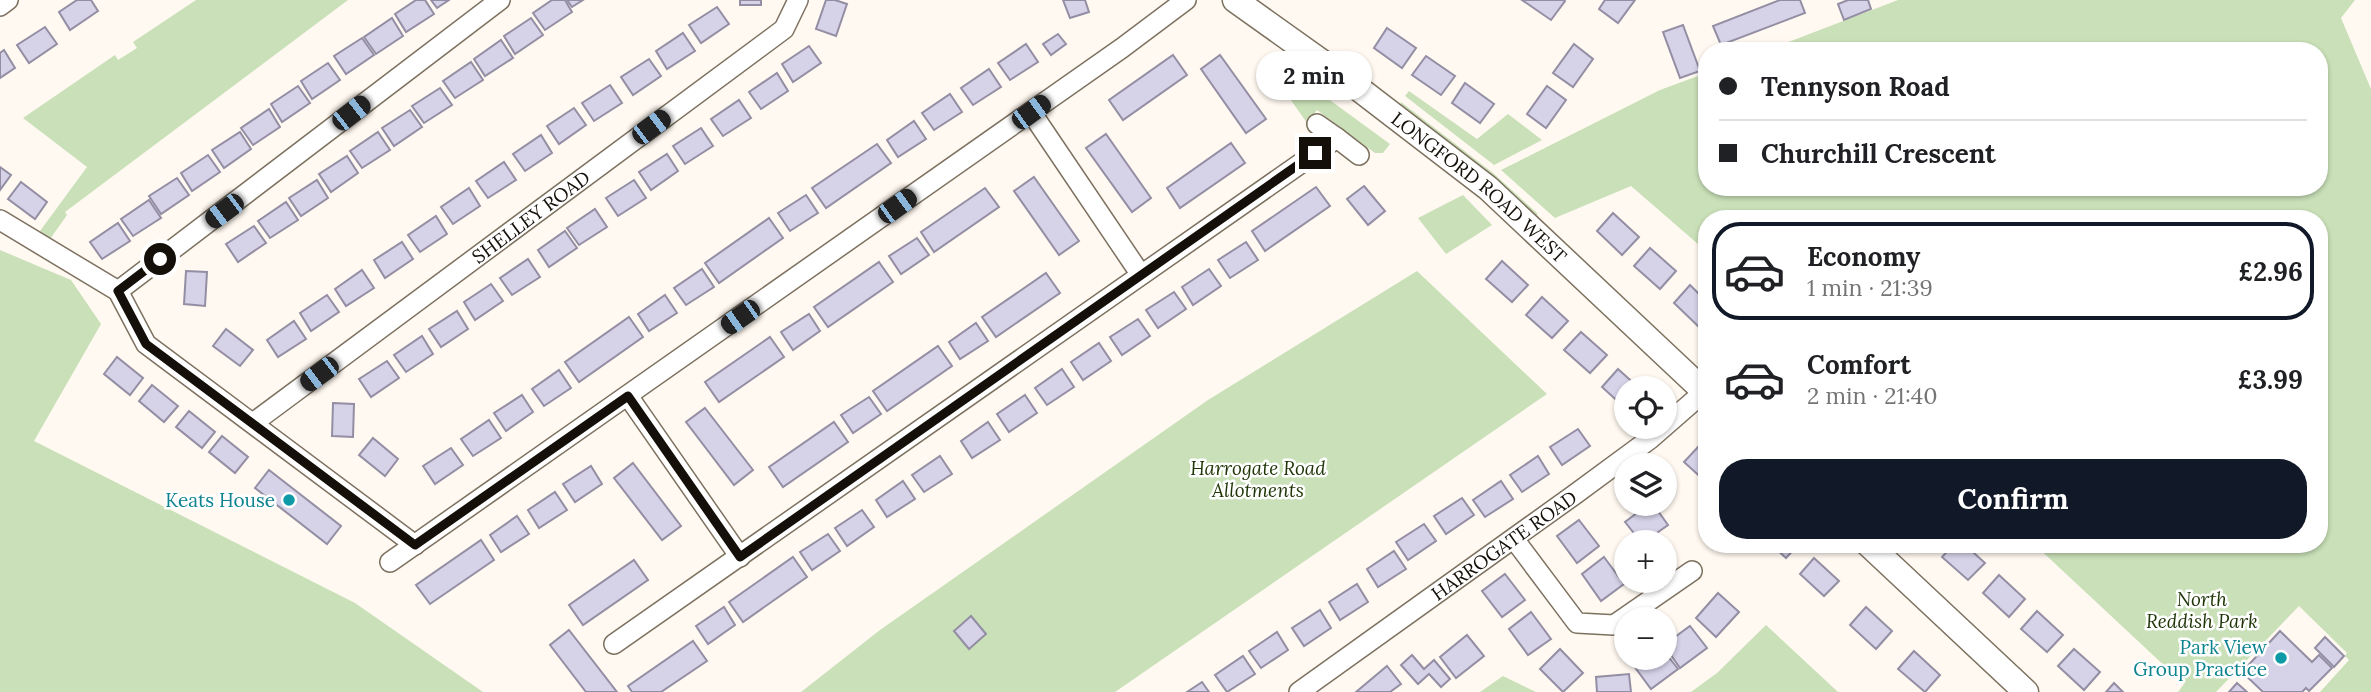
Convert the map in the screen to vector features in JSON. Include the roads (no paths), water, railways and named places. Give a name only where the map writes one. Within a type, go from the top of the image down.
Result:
[{"type":"street","points":[[0,6],[8,0]]},
{"type":"street","points":[[118,291],[500,0]]},
{"type":"street","name":"SHELLEY ROAD","points":[[253,423],[784,29],[798,0]]},
{"type":"street","points":[[390,562],[1122,48],[1186,0]]},
{"type":"street","name":"LONGFORD ROAD WEST","points":[[1235,0],[1349,82],[1488,188],[1698,385]]},
{"type":"street","points":[[1031,112],[1141,275]]},
{"type":"street","points":[[1317,124],[1359,155]]},
{"type":"street","points":[[614,644],[1336,138]]},
{"type":"street","points":[[0,220],[118,291],[146,344],[415,545]]},
{"type":"street","points":[[628,396],[740,557]]},
{"type":"street","name":"HARROGATE ROAD","points":[[1298,692],[1514,539],[1650,439],[1698,398]]},
{"type":"street","points":[[1514,539],[1577,623],[1614,625],[1692,571]]},
{"type":"street","points":[[1878,553],[2026,692]]},
{"type":"place","name":"Keats House","points":[[289,500]]},
{"type":"place","name":"Park View Group Practice","points":[[2281,658]]},
{"type":"park label","name":"Harrogate Road Allotments","points":[[1258,479]]},
{"type":"park label","name":"North Reddish Park","points":[[2202,610]]}]
